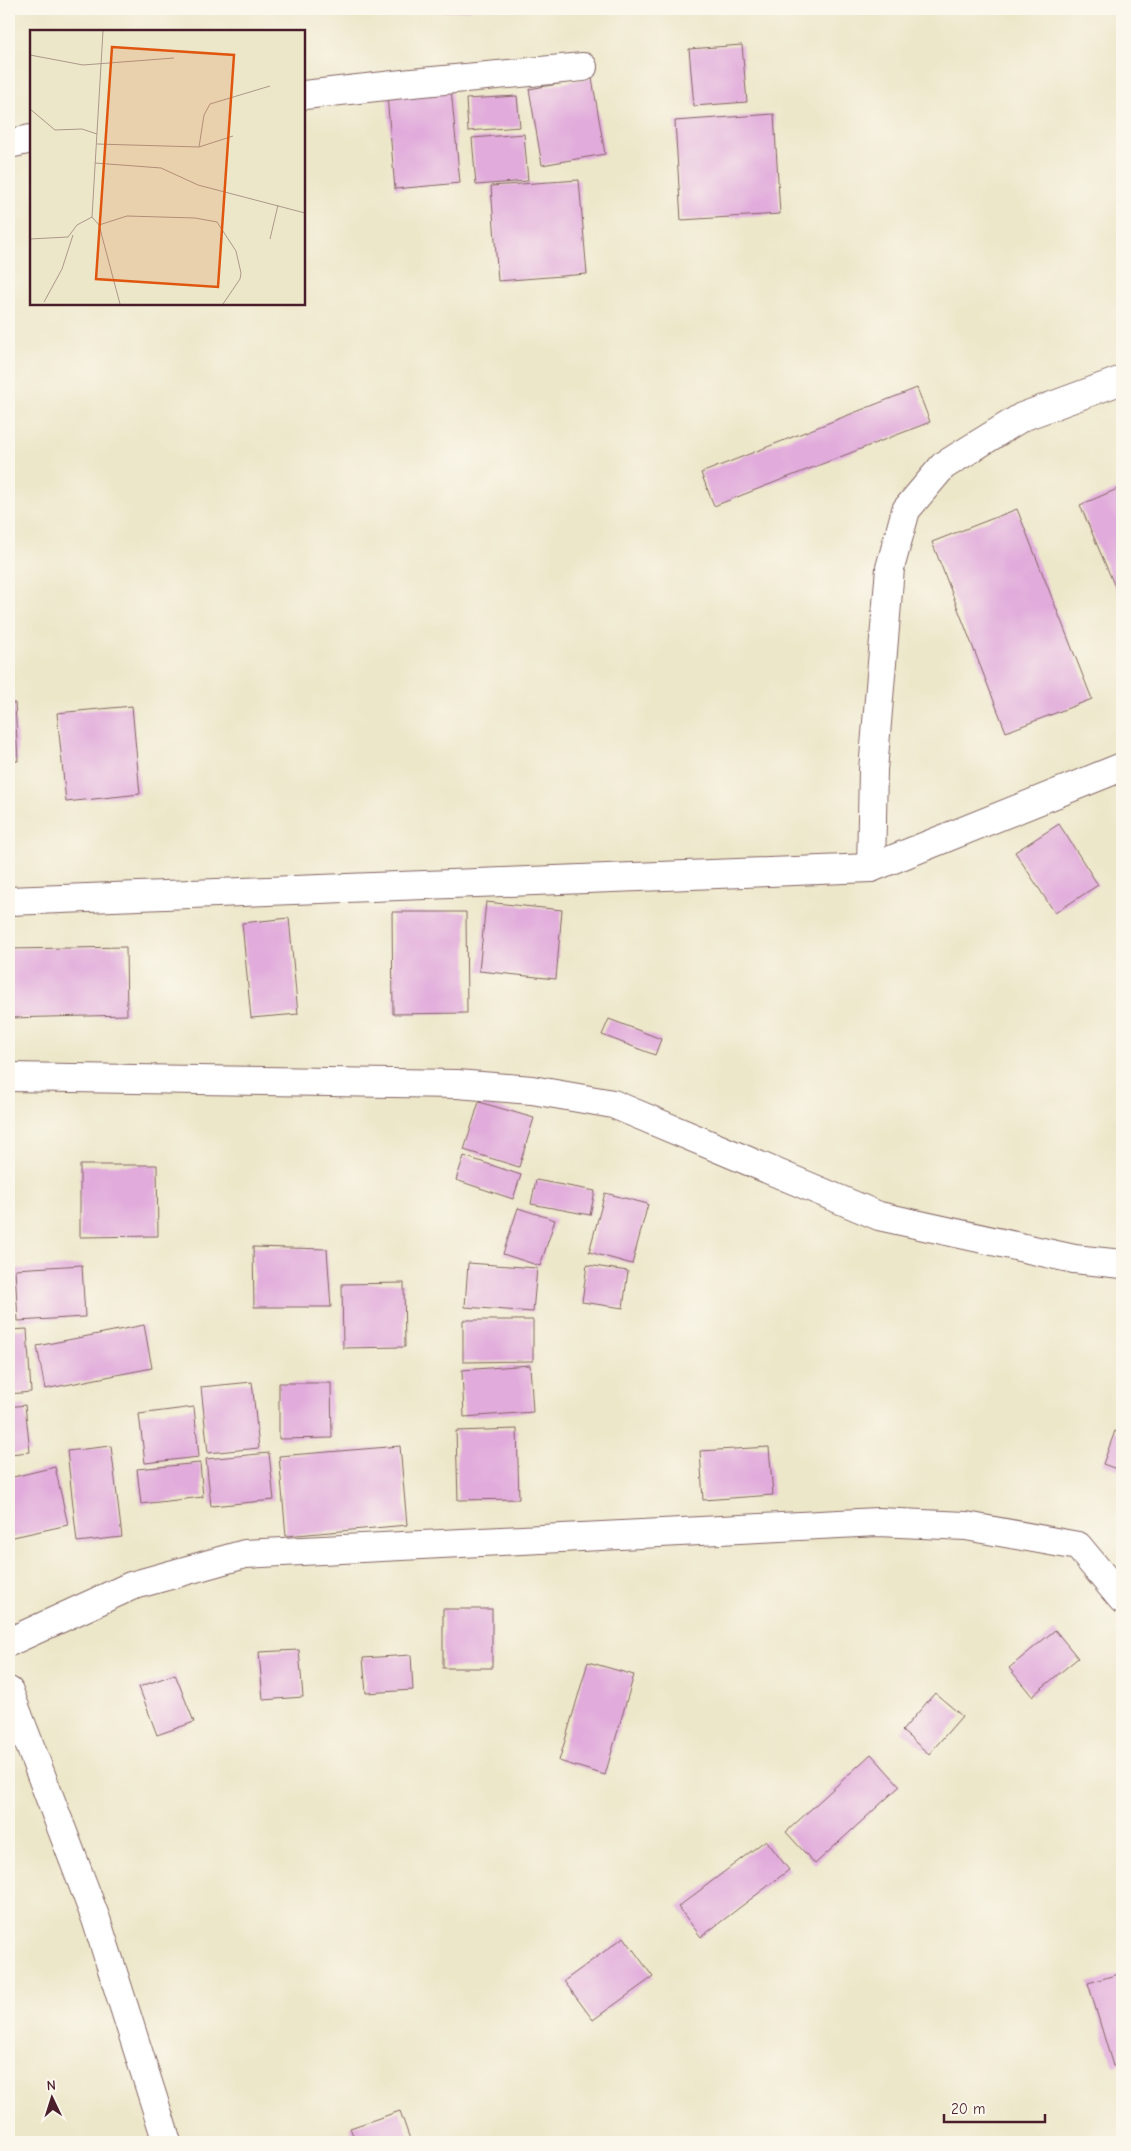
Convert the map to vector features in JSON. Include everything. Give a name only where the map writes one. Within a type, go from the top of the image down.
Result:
[{"type":"street","points":[[305,95],[583,67]]},
{"type":"street","points":[[9,144],[30,139]]},
{"type":"street","points":[[871,868],[873,770],[887,596],[890,568],[906,510],[943,466],[1022,417],[1122,380]]},
{"type":"street","points":[[9,901],[871,868],[1122,767]]},
{"type":"street","points":[[9,1077],[138,1077],[457,1084],[532,1090],[613,1104],[879,1216],[1074,1259],[1122,1264]]},
{"type":"street","points":[[9,1642],[131,1586],[245,1554],[878,1522],[966,1526],[1078,1546],[1122,1599]]},
{"type":"street","points":[[9,1691],[96,1918],[167,2142]]},
{"type":"building","points":[[442,9],[471,9],[471,10],[442,12]]},
{"type":"building","points":[[742,45],[747,102],[694,106],[689,49]]},
{"type":"building","points":[[592,78],[605,154],[542,165],[529,89]]},
{"type":"building","points":[[451,89],[460,183],[395,189],[387,95]]},
{"type":"building","points":[[517,96],[520,127],[468,131],[466,99]]},
{"type":"building","points":[[774,114],[780,214],[681,220],[675,121]]},
{"type":"building","points":[[524,134],[528,181],[476,185],[472,138]]},
{"type":"building","points":[[579,180],[587,274],[498,281],[491,186]]},
{"type":"building","points":[[917,388],[930,422],[714,506],[701,473]]},
{"type":"building","points":[[1122,487],[1122,603],[1080,505]]},
{"type":"building","points":[[1017,509],[1092,699],[1006,732],[932,542]]},
{"type":"building","points":[[9,703],[15,703],[18,761],[9,761]]},
{"type":"building","points":[[132,706],[140,794],[66,802],[57,713]]},
{"type":"building","points":[[1059,824],[1098,885],[1055,913],[1015,852]]},
{"type":"building","points":[[486,902],[562,910],[556,979],[479,971]]},
{"type":"building","points":[[392,912],[466,912],[467,1013],[393,1014]]},
{"type":"building","points":[[289,918],[298,1014],[251,1018],[242,923]]},
{"type":"building","points":[[126,947],[127,1015],[9,1018],[9,949]]},
{"type":"building","points":[[609,1019],[661,1039],[655,1055],[602,1035]]},
{"type":"building","points":[[479,1102],[534,1118],[519,1167],[464,1150]]},
{"type":"building","points":[[464,1156],[521,1175],[513,1199],[456,1180]]},
{"type":"building","points":[[80,1165],[157,1165],[158,1236],[80,1237]]},
{"type":"building","points":[[536,1180],[595,1191],[590,1215],[531,1204]]},
{"type":"building","points":[[605,1193],[648,1204],[632,1264],[589,1252]]},
{"type":"building","points":[[518,1208],[555,1220],[540,1266],[503,1254]]},
{"type":"building","points":[[253,1247],[327,1249],[331,1307],[254,1307]]},
{"type":"building","points":[[468,1263],[537,1268],[533,1312],[465,1307]]},
{"type":"building","points":[[82,1265],[85,1317],[18,1321],[15,1269]]},
{"type":"building","points":[[587,1265],[628,1271],[623,1308],[582,1302]]},
{"type":"building","points":[[404,1283],[405,1347],[343,1348],[342,1284]]},
{"type":"building","points":[[463,1320],[533,1320],[533,1361],[463,1362]]},
{"type":"building","points":[[144,1325],[152,1368],[45,1389],[37,1346]]},
{"type":"building","points":[[27,1329],[31,1392],[9,1394],[9,1330]]},
{"type":"building","points":[[530,1365],[533,1412],[464,1417],[462,1370]]},
{"type":"building","points":[[252,1382],[259,1448],[208,1453],[201,1387]]},
{"type":"building","points":[[279,1383],[331,1383],[332,1438],[279,1439]]},
{"type":"building","points":[[25,1405],[30,1452],[9,1454],[9,1407]]},
{"type":"building","points":[[194,1407],[199,1457],[145,1463],[139,1414]]},
{"type":"building","points":[[517,1429],[519,1499],[458,1500],[456,1431]]},
{"type":"building","points":[[1115,1431],[1122,1433],[1122,1471],[1103,1464]]},
{"type":"building","points":[[111,1446],[122,1537],[77,1542],[67,1451]]},
{"type":"building","points":[[400,1446],[407,1525],[286,1536],[279,1456]]},
{"type":"building","points":[[769,1447],[773,1495],[703,1500],[700,1451]]},
{"type":"building","points":[[269,1453],[274,1500],[211,1506],[206,1459]]},
{"type":"building","points":[[200,1463],[203,1497],[141,1504],[137,1469]]},
{"type":"building","points":[[55,1467],[68,1525],[9,1538],[9,1478]]},
{"type":"building","points":[[443,1609],[492,1609],[492,1668],[443,1668]]},
{"type":"building","points":[[1055,1630],[1078,1658],[1032,1696],[1009,1668]]},
{"type":"building","points":[[299,1650],[303,1697],[263,1700],[259,1652]]},
{"type":"building","points":[[411,1655],[413,1690],[366,1693],[363,1658]]},
{"type":"building","points":[[588,1662],[634,1675],[605,1775],[559,1761]]},
{"type":"building","points":[[175,1674],[194,1722],[157,1735],[139,1687]]},
{"type":"building","points":[[935,1693],[962,1716],[929,1754],[902,1731]]},
{"type":"building","points":[[871,1754],[900,1786],[815,1864],[786,1832]]},
{"type":"building","points":[[766,1840],[789,1870],[701,1937],[678,1907]]},
{"type":"building","points":[[624,1937],[653,1977],[593,2020],[564,1981]]},
{"type":"building","points":[[1122,1973],[1122,2063],[1113,2066],[1088,1983]]},
{"type":"building","points":[[400,2111],[411,2142],[356,2142],[350,2128]]}]
